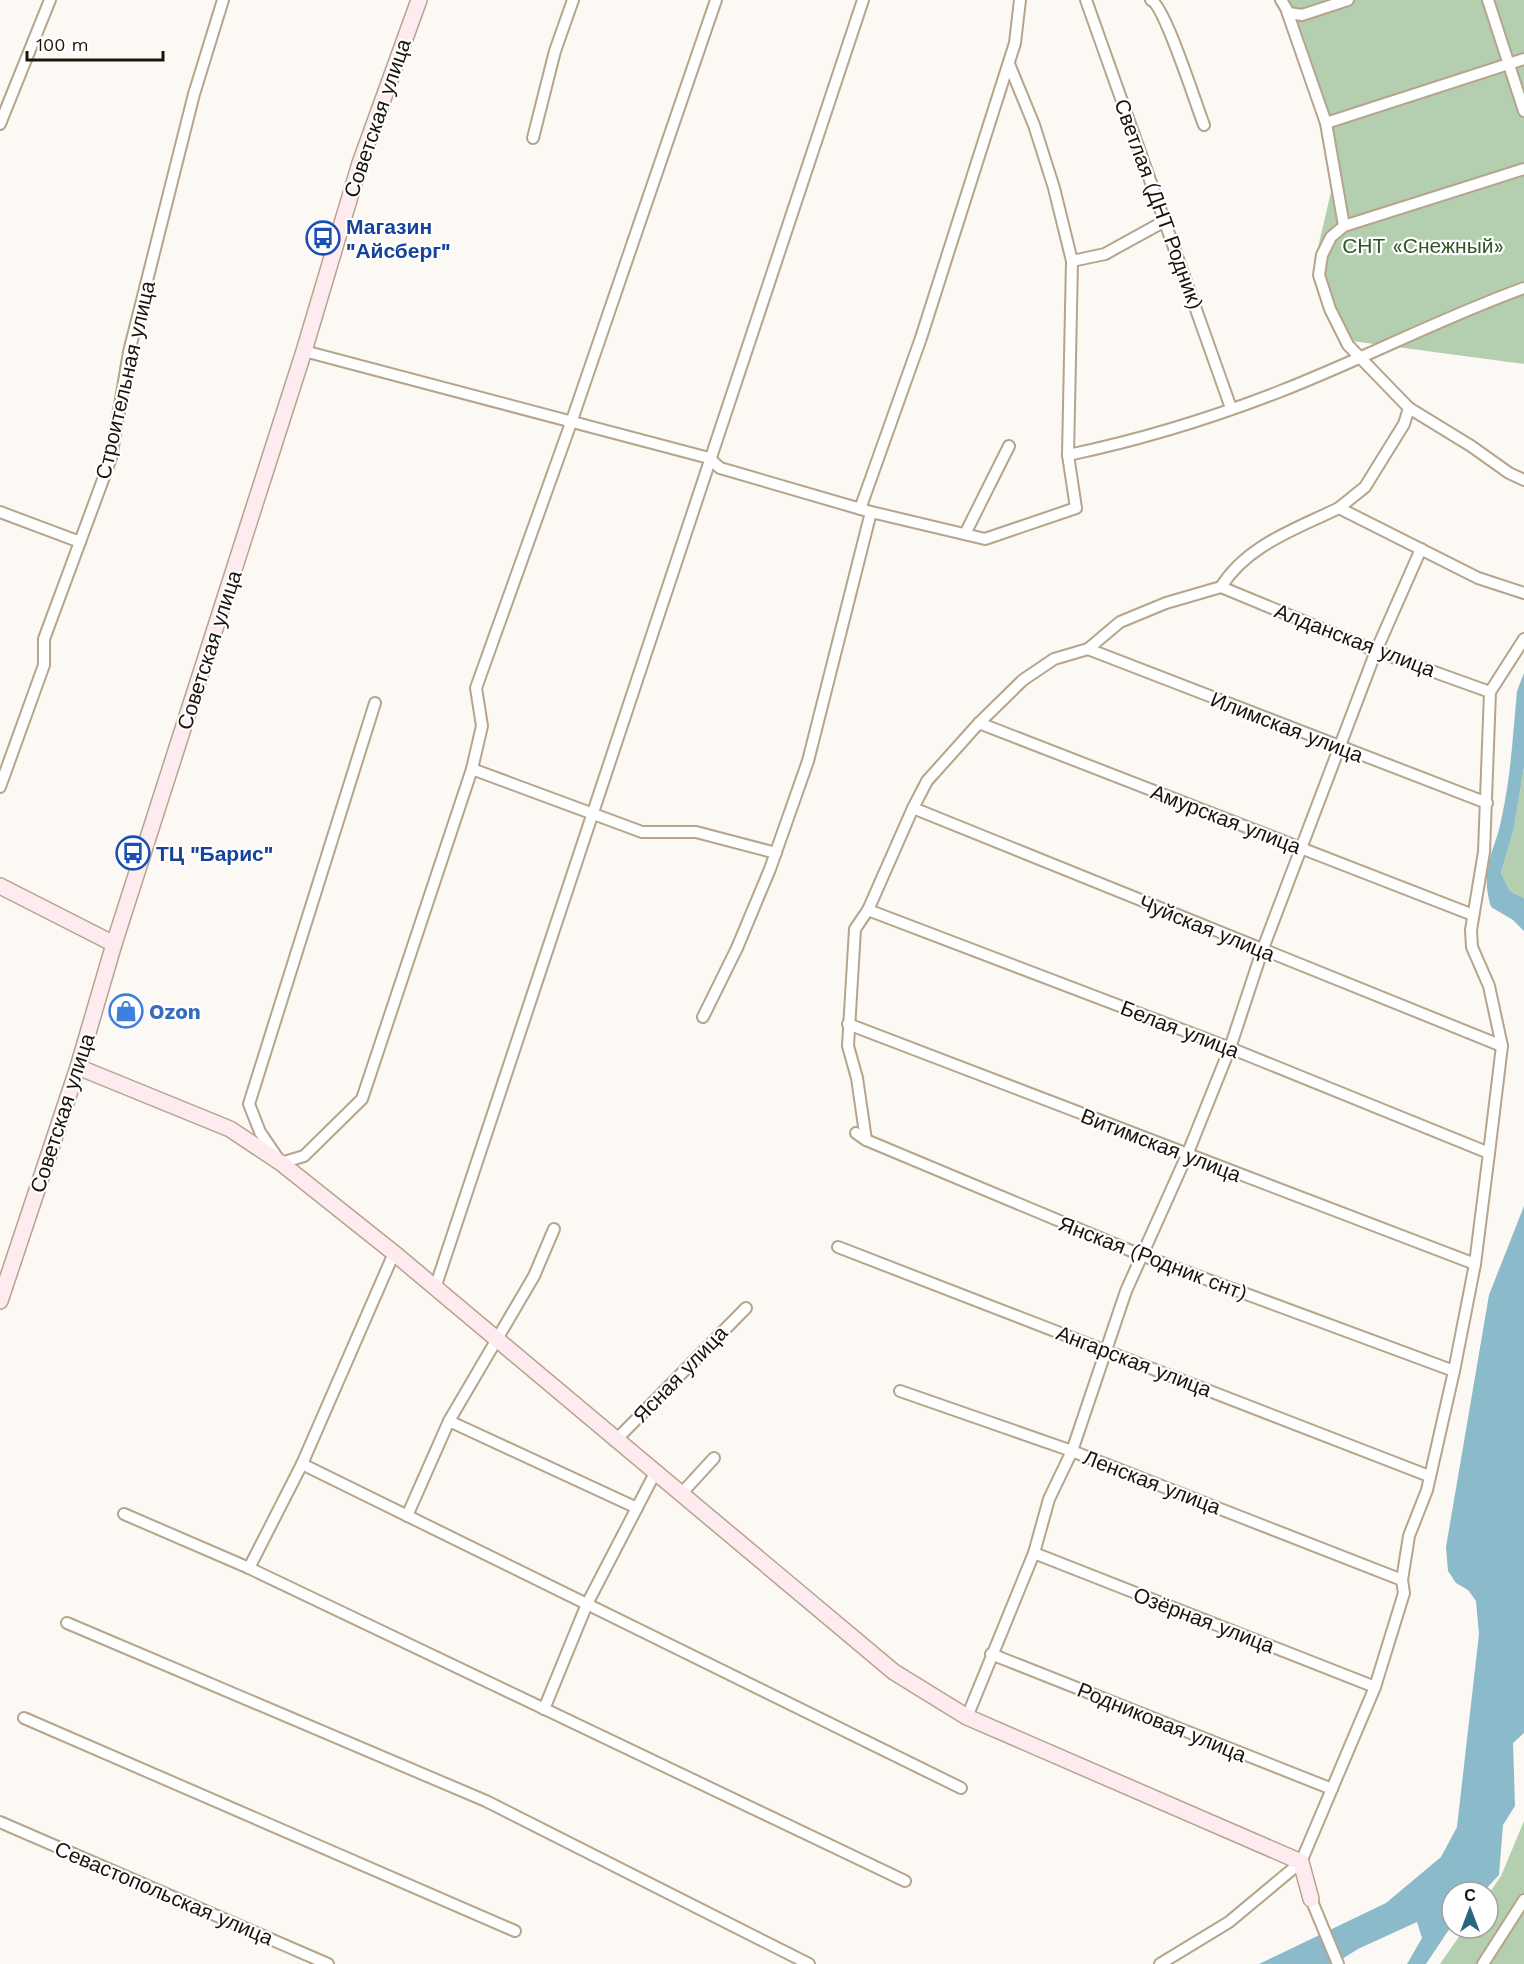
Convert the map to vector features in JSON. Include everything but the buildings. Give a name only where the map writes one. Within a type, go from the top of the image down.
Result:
[{"type":"street","points":[[0,124],[50,0]]},
{"type":"street","name":"Строительная улица","points":[[0,787],[45,665],[44,639],[111,458],[129,352],[194,94],[223,0]]},
{"type":"street","name":"Советская улица","points":[[0,1301],[78,1067],[114,944],[304,351],[360,162],[419,0]]},
{"type":"street","points":[[533,138],[555,51],[573,0]]},
{"type":"street","points":[[281,1163],[304,1156],[362,1098],[472,768],[482,726],[476,688],[572,420],[716,0]]},
{"type":"street","points":[[435,1288],[863,0]]},
{"type":"street","points":[[860,509],[921,338],[1015,43],[1020,0]]},
{"type":"street","name":"Светлая (ДНТ Родник)","points":[[1086,0],[1231,408]]},
{"type":"street","points":[[1151,0],[1156,2],[1166,23],[1204,125]]},
{"type":"street","points":[[1281,0],[1287,11],[1326,123],[1344,226]]},
{"type":"street","points":[[1287,11],[1302,15],[1348,0]]},
{"type":"street","points":[[1488,0],[1524,111]]},
{"type":"street","points":[[1326,123],[1524,58]]},
{"type":"street","points":[[304,351],[572,420],[709,458],[720,468],[860,509],[985,539],[1076,508],[1068,455],[1072,261],[1037,135],[1008,64]]},
{"type":"street","points":[[1524,169],[1344,226],[1331,237],[1322,255],[1319,275],[1330,309],[1348,345],[1409,408],[1472,446],[1509,473],[1524,480]]},
{"type":"street","points":[[1072,261],[1105,254],[1163,222]]},
{"type":"street","points":[[1068,455],[1116,445],[1281,391],[1524,288]]},
{"type":"street","points":[[866,1140],[857,1078],[848,1046],[855,929],[868,910],[927,781],[979,723],[1023,680],[1054,658],[1088,649],[1120,622],[1166,603],[1221,587],[1231,571],[1259,546],[1339,508],[1365,487],[1404,424],[1409,408]]},
{"type":"street","points":[[965,534],[1008,446]]},
{"type":"street","points":[[1339,508],[1478,578],[1524,593]]},
{"type":"street","points":[[0,512],[80,542]]},
{"type":"street","points":[[703,1017],[737,948],[776,853],[808,761],[872,512]]},
{"type":"street","points":[[967,1717],[1034,1553],[1049,1498],[1072,1451],[1141,1255],[1187,1155],[1230,1048],[1262,951],[1376,651],[1421,549]]},
{"type":"street","name":"Алданская улица","points":[[1221,587],[1376,651],[1490,692]]},
{"type":"street","points":[[1160,1964],[1229,1922],[1301,1862],[1375,1687],[1404,1593],[1402,1580],[1409,1536],[1427,1490],[1475,1263],[1489,1153],[1502,1046],[1489,986],[1472,946],[1473,915],[1484,852],[1490,692],[1524,639]]},
{"type":"street","name":"Илимская улица","points":[[1088,649],[1487,803]]},
{"type":"street","points":[[281,1163],[260,1132],[249,1104],[375,703]]},
{"type":"street","name":"Амурская улица","points":[[979,723],[1473,915]]},
{"type":"street","points":[[472,768],[642,832],[696,832],[776,853]]},
{"type":"street","name":"Чуйская улица","points":[[913,808],[1262,951],[1502,1046]]},
{"type":"street","points":[[0,885],[114,944]]},
{"type":"street","name":"Белая улица","points":[[868,910],[1230,1048],[1489,1153]]},
{"type":"street","name":"Витимская улица","points":[[848,1024],[1475,1263]]},
{"type":"street","points":[[78,1067],[230,1129],[281,1163],[394,1253],[615,1441],[894,1672],[967,1717],[1301,1862]]},
{"type":"street","name":"Янская (Родник снт)","points":[[856,1133],[866,1140],[1141,1255],[1454,1371]]},
{"type":"street","points":[[407,1516],[448,1421],[534,1276],[554,1229]]},
{"type":"street","name":"Ангарская улица","points":[[838,1247],[1429,1476]]},
{"type":"street","points":[[249,1568],[302,1464],[394,1253]]},
{"type":"street","name":"Ясная улица","points":[[615,1441],[746,1308]]},
{"type":"street","name":"Ленская улица","points":[[900,1391],[1072,1451],[1402,1580]]},
{"type":"street","points":[[448,1421],[637,1508]]},
{"type":"street","points":[[681,1494],[714,1458]]},
{"type":"street","points":[[302,1464],[961,1788]]},
{"type":"street","points":[[544,1709],[587,1604],[656,1473]]},
{"type":"street","points":[[124,1514],[249,1568],[905,1881]]},
{"type":"street","name":"Озёрная улица","points":[[1034,1553],[1375,1687]]},
{"type":"street","points":[[67,1623],[486,1801],[809,1964]]},
{"type":"street","name":"Родниковая улица","points":[[992,1654],[1332,1789]]},
{"type":"street","points":[[24,1718],[515,1931]]},
{"type":"street","name":"Севастопольская улица","points":[[0,1822],[327,1964]]},
{"type":"street","points":[[1301,1862],[1311,1899],[1338,1964]]},
{"type":"street","points":[[1483,1964],[1524,1900]]},
{"type":"green space","name":"СНТ «Снежный»","points":[[1287,0],[1524,0],[1524,364],[1344,340],[1317,252],[1339,157]]},
{"type":"green space","points":[[1524,767],[1524,898],[1510,891],[1501,873],[1514,828]]},
{"type":"green space","points":[[1524,1821],[1524,1964],[1440,1964],[1457,1940],[1500,1940],[1498,1880]]},
{"type":"water","points":[[1524,673],[1524,767],[1514,828],[1501,873],[1510,891],[1524,898],[1524,931],[1513,920],[1491,907],[1487,870],[1505,801],[1517,691]]},
{"type":"water","points":[[1524,1206],[1524,1733],[1513,1743],[1515,1806],[1503,1825],[1499,1875],[1494,1880],[1440,1880],[1440,1940],[1442,1940],[1426,1964],[1407,1964],[1422,1938],[1417,1922],[1358,1949],[1334,1964],[1259,1964],[1386,1903],[1441,1857],[1457,1827],[1479,1634],[1476,1601],[1468,1590],[1456,1583],[1448,1571],[1446,1547],[1489,1295]]},
{"type":"place","name":"Магазин \"Айсберг\"","points":[[323,238]]},
{"type":"place","name":"ТЦ \"Барис\"","points":[[133,853]]},
{"type":"place","name":"Ozon","points":[[126,1011]]}]
